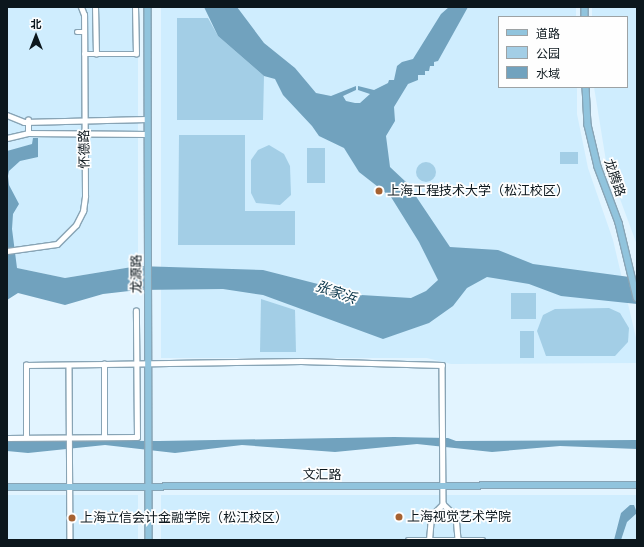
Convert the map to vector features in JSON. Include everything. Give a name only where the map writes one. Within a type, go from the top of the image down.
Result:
[{"type":"main road","name":"龙源路","points":[[148,7],[147,134],[149,540]]},
{"type":"main road","name":"龙腾路","points":[[586,88],[588,125],[598,167],[619,223],[637,298]]},
{"type":"main road","name":"文汇路","points":[[7,487],[637,485]]},
{"type":"street","name":"怀德路","points":[[7,251],[57,244],[76,225],[85,196],[84,20],[81,7]]},
{"type":"street","points":[[95,7],[96,54]]},
{"type":"street","points":[[84,54],[136,54],[135,7]]},
{"type":"street","points":[[84,20],[95,20]]},
{"type":"street","points":[[77,32],[84,32]]},
{"type":"street","points":[[7,115],[24,122],[28,120],[147,119]]},
{"type":"street","points":[[28,120],[28,133]]},
{"type":"street","points":[[7,138],[28,133],[147,134]]},
{"type":"street","points":[[7,438],[137,437],[136,311]]},
{"type":"street","points":[[26,437],[26,365],[301,361],[442,365],[443,504],[456,516],[458,539]]},
{"type":"street","points":[[104,364],[104,437]]},
{"type":"street","points":[[69,365],[70,540]]},
{"type":"street","points":[[429,539],[431,516],[443,504]]},
{"type":"street","points":[[408,540],[483,540]]},
{"type":"shaded area","points":[[7,7],[138,7],[138,266],[65,278],[17,268],[7,273]]},
{"type":"shaded area","name":"上海工程技术大学（松江校区）","points":[[161,7],[576,7],[576,16],[498,16],[498,88],[577,88],[577,114],[588,168],[613,240],[637,342],[637,363],[451,364],[427,358],[161,358]]},
{"type":"shaded area","points":[[592,7],[637,7],[637,245],[606,161],[594,88],[628,88],[628,16],[592,16]]},
{"type":"shaded area","name":"上海立信会计金融学院（松江校区）","points":[[7,495],[138,495],[138,540],[7,540]]},
{"type":"shaded area","name":"上海视觉艺术学院","points":[[161,495],[637,495],[637,540],[161,540]]},
{"type":"green space","points":[[177,18],[208,18],[218,36],[264,76],[263,120],[177,120]]},
{"type":"green space","points":[[179,135],[245,135],[245,211],[295,211],[295,245],[178,245]]},
{"type":"green space","points":[[269,145],[284,154],[290,166],[291,195],[280,205],[256,203],[251,193],[251,160],[258,150]]},
{"type":"green space","points":[[307,148],[325,148],[325,183],[307,183]]},
{"type":"green space","points":[[560,152],[578,152],[578,164],[560,164]]},
{"type":"green space","points":[[422,162],[430,162],[436,168],[436,176],[430,182],[422,182],[416,176],[416,168]]},
{"type":"green space","points":[[511,293],[536,293],[536,319],[511,319]]},
{"type":"green space","points":[[261,299],[295,310],[296,352],[260,352]]},
{"type":"green space","points":[[609,308],[620,313],[629,328],[628,342],[615,356],[546,356],[537,331],[543,315],[555,309]]},
{"type":"green space","points":[[520,331],[534,331],[534,358],[520,358]]},
{"type":"water","name":"张家浜","points":[[204,7],[237,7],[264,43],[295,68],[316,93],[331,96],[356,86],[356,90],[343,96],[346,101],[360,103],[370,94],[358,90],[358,86],[374,90],[388,83],[389,80],[394,80],[397,66],[402,62],[413,59],[441,14],[449,7],[468,7],[438,61],[434,62],[434,66],[430,66],[429,71],[425,71],[425,75],[418,75],[418,80],[408,84],[394,107],[395,121],[386,136],[390,167],[407,183],[450,247],[498,250],[533,264],[637,278],[637,304],[561,296],[529,284],[487,277],[467,288],[453,306],[429,323],[383,339],[263,295],[223,289],[138,290],[103,294],[65,305],[18,293],[7,300],[7,151],[32,144],[33,138],[38,138],[38,157],[20,161],[9,171],[8,176],[9,185],[19,204],[13,214],[12,229],[17,268],[65,278],[138,266],[263,270],[361,295],[411,298],[426,291],[438,280],[419,242],[391,197],[359,172],[344,148],[319,136],[312,126],[283,95],[275,79],[264,76],[218,36]]},
{"type":"water","points":[[394,437],[448,438],[456,441],[637,440],[637,449],[560,446],[492,452],[417,444],[335,452],[242,445],[175,453],[105,445],[28,453],[7,451],[7,440],[159,441]]},
{"type":"water","points":[[630,505],[634,505],[637,513],[627,522],[621,540],[614,540],[621,513]]},
{"type":"place","name":"上海工程技术大学（松江校区）","points":[[379,191]]},
{"type":"place","name":"上海视觉艺术学院","points":[[399,517]]},
{"type":"place","name":"上海立信会计金融学院（松江校区）","points":[[72,518]]}]
